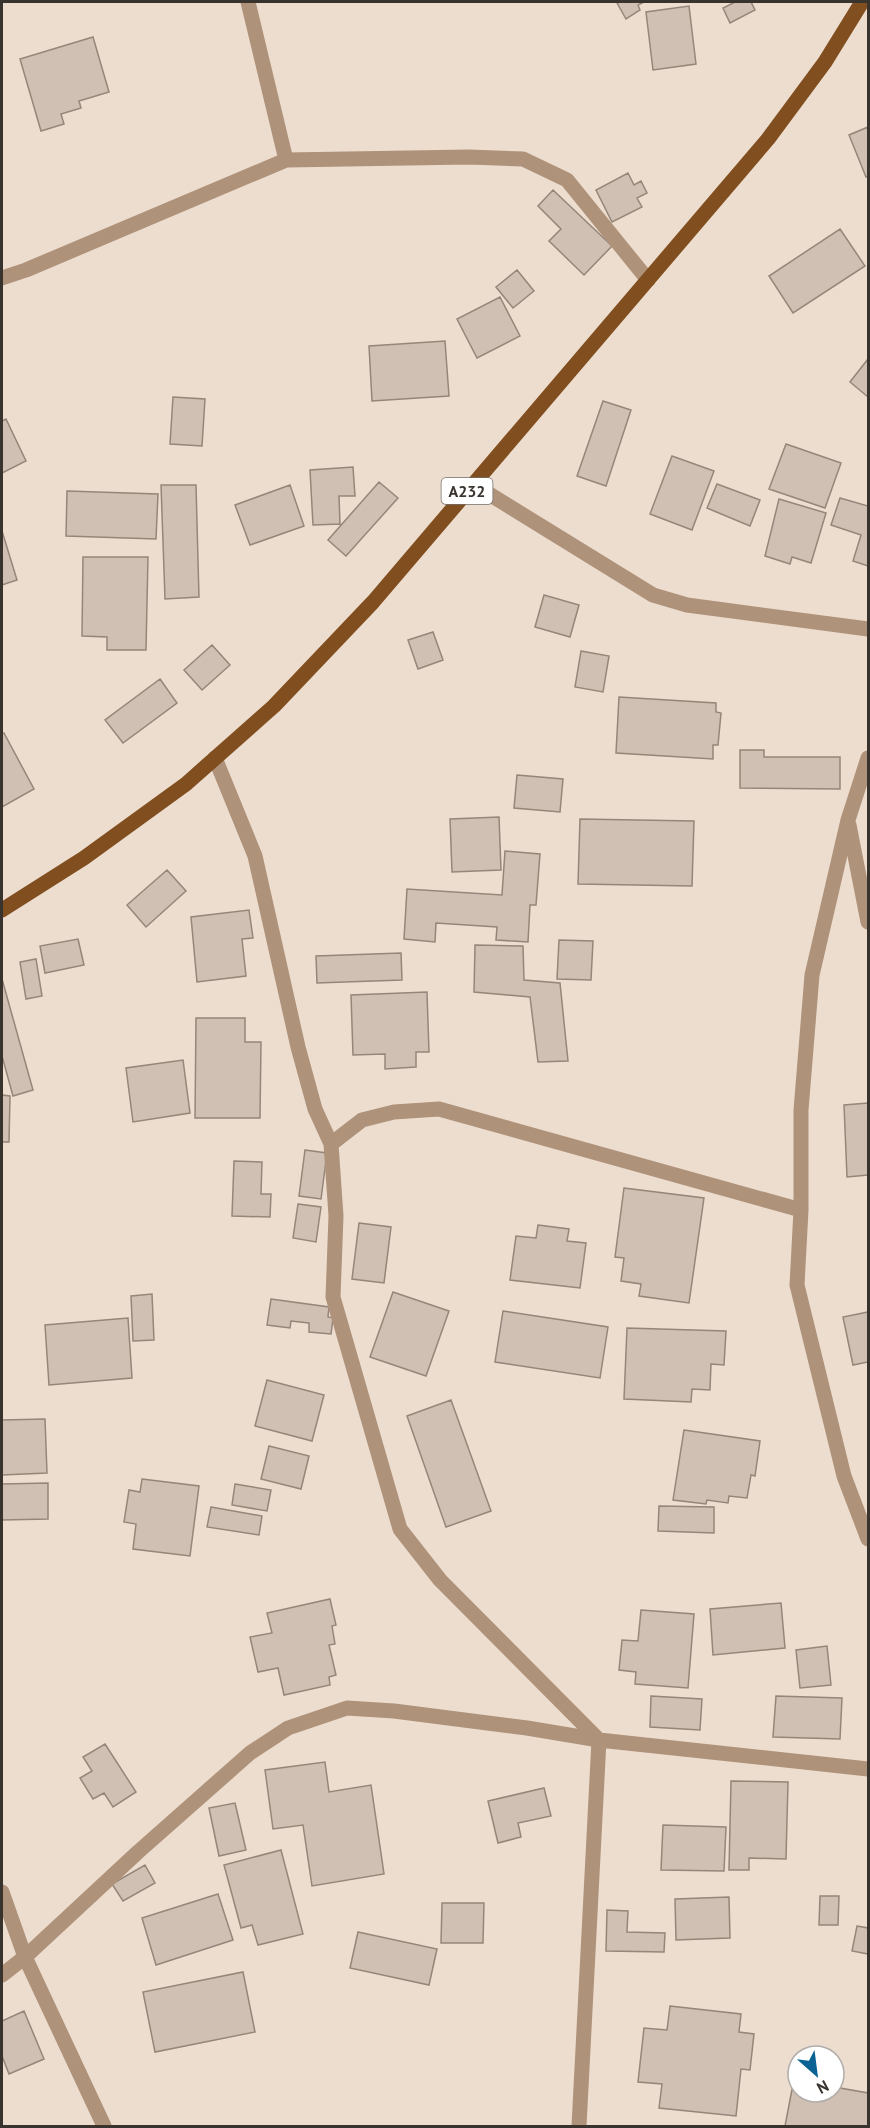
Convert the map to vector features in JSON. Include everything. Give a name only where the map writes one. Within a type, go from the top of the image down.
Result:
[{"type":"main road","name":"A232","points":[[2,910],[84,858],[186,784],[274,706],[373,602],[768,139],[825,62],[862,2]]},
{"type":"street","points":[[248,2],[286,160]]},
{"type":"street","points":[[2,278],[26,270],[286,160],[469,157],[523,159],[567,180],[648,280]]},
{"type":"street","points":[[473,484],[653,595],[687,605],[868,628]]},
{"type":"street","points":[[215,758],[255,856],[301,1058],[315,1109],[331,1144],[336,1216],[333,1297],[400,1529],[440,1580],[599,1740],[579,2127]]},
{"type":"street","points":[[868,758],[848,820],[812,975],[801,1110],[801,1210],[797,1285],[844,1476],[868,1539]]},
{"type":"street","points":[[848,820],[868,922]]},
{"type":"street","points":[[331,1144],[362,1120],[394,1112],[439,1108],[801,1210]]},
{"type":"street","points":[[2,1974],[25,1957],[138,1852],[250,1753],[288,1728],[347,1708],[527,1728],[599,1740],[868,1769]]},
{"type":"street","points":[[2,1892],[25,1957],[104,2127]]},
{"type":"building","points":[[644,2],[638,5],[640,10],[626,19],[617,3]]},
{"type":"building","points":[[735,2],[751,2],[755,10],[730,23],[723,8]]},
{"type":"building","points":[[689,6],[696,64],[653,70],[646,12]]},
{"type":"building","points":[[93,37],[109,92],[79,101],[81,108],[61,114],[64,124],[41,131],[20,59]]},
{"type":"building","points":[[868,127],[868,176],[866,177],[849,135]]},
{"type":"building","points":[[628,173],[634,185],[641,181],[647,193],[637,198],[642,207],[612,222],[596,190]]},
{"type":"building","points":[[553,190],[612,246],[584,275],[549,241],[561,229],[538,206]]},
{"type":"building","points":[[840,229],[865,266],[793,313],[769,276]]},
{"type":"building","points":[[517,270],[534,291],[513,308],[496,287]]},
{"type":"building","points":[[500,297],[520,336],[477,358],[457,319]]},
{"type":"building","points":[[445,341],[449,396],[372,401],[369,346]]},
{"type":"building","points":[[868,359],[868,397],[850,382]]},
{"type":"building","points":[[173,397],[205,399],[202,446],[170,444]]},
{"type":"building","points":[[603,401],[631,410],[606,486],[577,476]]},
{"type":"building","points":[[6,419],[26,461],[2,473],[2,421]]},
{"type":"building","points":[[786,444],[841,463],[825,508],[769,489]]},
{"type":"building","points":[[672,456],[714,471],[692,530],[650,514]]},
{"type":"building","points":[[353,467],[355,496],[339,496],[340,524],[313,525],[310,470]]},
{"type":"building","points":[[379,482],[398,498],[346,556],[328,540]]},
{"type":"building","points":[[717,484],[760,500],[750,526],[707,508]]},
{"type":"building","points":[[161,485],[196,485],[199,597],[165,599]]},
{"type":"building","points":[[290,485],[304,526],[250,545],[235,505]]},
{"type":"building","points":[[67,491],[158,494],[156,539],[66,536]]},
{"type":"building","points":[[840,498],[868,506],[868,566],[853,561],[861,535],[831,525]]},
{"type":"building","points":[[779,499],[826,513],[811,563],[792,557],[790,564],[765,556]]},
{"type":"building","points":[[2,531],[17,580],[2,585]]},
{"type":"building","points":[[83,557],[148,557],[146,650],[107,650],[107,637],[82,636]]},
{"type":"building","points":[[544,595],[579,605],[570,637],[535,627]]},
{"type":"building","points":[[433,632],[443,660],[418,669],[408,640]]},
{"type":"building","points":[[212,645],[230,665],[202,690],[184,670]]},
{"type":"building","points":[[581,651],[609,656],[603,692],[575,687]]},
{"type":"building","points":[[160,679],[177,703],[123,743],[105,720]]},
{"type":"building","points":[[619,697],[716,703],[716,712],[721,713],[718,745],[713,745],[713,759],[616,753]]},
{"type":"building","points":[[4,733],[34,789],[2,807],[2,734]]},
{"type":"building","points":[[740,750],[764,750],[764,757],[840,757],[840,789],[740,788]]},
{"type":"building","points":[[517,775],[563,779],[560,812],[514,808]]},
{"type":"building","points":[[499,817],[501,870],[452,872],[450,819]]},
{"type":"building","points":[[580,819],[694,821],[692,886],[578,884]]},
{"type":"building","points":[[505,851],[540,854],[536,905],[530,905],[528,942],[496,940],[497,927],[436,923],[435,942],[404,939],[407,889],[502,895]]},
{"type":"building","points":[[167,870],[186,891],[146,927],[127,905]]},
{"type":"building","points":[[249,910],[253,938],[242,939],[246,976],[197,982],[191,917]]},
{"type":"building","points":[[78,939],[84,965],[45,973],[40,946]]},
{"type":"building","points":[[559,940],[593,941],[591,980],[557,979]]},
{"type":"building","points":[[475,945],[523,946],[524,980],[560,983],[568,1061],[538,1062],[530,997],[474,992]]},
{"type":"building","points":[[401,953],[402,980],[317,983],[316,956]]},
{"type":"building","points":[[36,959],[42,996],[26,999],[20,962]]},
{"type":"building","points":[[2,979],[33,1090],[13,1096],[2,1056]]},
{"type":"building","points":[[427,992],[429,1052],[416,1052],[416,1067],[385,1069],[385,1054],[353,1055],[351,995]]},
{"type":"building","points":[[196,1018],[245,1018],[245,1042],[261,1042],[260,1118],[195,1118]]},
{"type":"building","points":[[183,1060],[190,1113],[133,1122],[126,1068]]},
{"type":"building","points":[[2,1095],[10,1096],[9,1142],[2,1142]]},
{"type":"building","points":[[868,1103],[868,1175],[847,1177],[844,1105]]},
{"type":"building","points":[[305,1150],[327,1153],[321,1199],[299,1196]]},
{"type":"building","points":[[234,1161],[262,1162],[261,1194],[271,1194],[270,1217],[232,1216]]},
{"type":"building","points":[[624,1188],[704,1198],[689,1303],[639,1296],[641,1284],[621,1281],[624,1258],[615,1257]]},
{"type":"building","points":[[298,1204],[321,1207],[316,1242],[293,1238]]},
{"type":"building","points":[[359,1223],[391,1227],[384,1283],[352,1279]]},
{"type":"building","points":[[538,1225],[569,1229],[567,1241],[586,1243],[580,1288],[510,1280],[516,1236],[536,1238]]},
{"type":"building","points":[[393,1292],[449,1311],[426,1376],[370,1357]]},
{"type":"building","points":[[152,1294],[154,1340],[133,1341],[131,1296]]},
{"type":"building","points":[[271,1299],[329,1307],[328,1317],[333,1318],[331,1334],[309,1332],[309,1323],[291,1321],[290,1328],[267,1325]]},
{"type":"building","points":[[503,1311],[608,1327],[600,1378],[495,1362]]},
{"type":"building","points":[[868,1312],[868,1362],[853,1365],[843,1317]]},
{"type":"building","points":[[128,1318],[132,1378],[49,1385],[45,1325]]},
{"type":"building","points":[[627,1328],[726,1331],[724,1365],[711,1364],[710,1390],[692,1389],[691,1402],[624,1399]]},
{"type":"building","points":[[267,1380],[324,1395],[312,1441],[255,1426]]},
{"type":"building","points":[[451,1400],[491,1511],[446,1527],[407,1416]]},
{"type":"building","points":[[45,1419],[47,1473],[2,1475],[2,1420]]},
{"type":"building","points":[[684,1430],[760,1441],[755,1476],[751,1475],[747,1498],[729,1496],[728,1503],[707,1500],[706,1504],[673,1500]]},
{"type":"building","points":[[269,1446],[309,1456],[301,1489],[261,1479]]},
{"type":"building","points":[[142,1479],[199,1486],[190,1556],[133,1549],[136,1524],[124,1522],[129,1490],[140,1492]]},
{"type":"building","points":[[48,1483],[48,1519],[2,1520],[2,1484]]},
{"type":"building","points":[[235,1484],[271,1490],[267,1511],[232,1505]]},
{"type":"building","points":[[659,1506],[714,1507],[714,1533],[658,1531]]},
{"type":"building","points":[[211,1507],[262,1516],[259,1535],[207,1527]]},
{"type":"building","points":[[330,1599],[336,1625],[332,1626],[335,1644],[329,1645],[336,1675],[329,1677],[330,1685],[284,1695],[278,1668],[258,1672],[250,1637],[272,1633],[267,1613]]},
{"type":"building","points":[[781,1603],[785,1648],[713,1655],[710,1609]]},
{"type":"building","points":[[641,1610],[694,1614],[688,1688],[635,1684],[636,1672],[619,1670],[622,1640],[638,1641]]},
{"type":"building","points":[[827,1646],[831,1685],[800,1688],[796,1650]]},
{"type":"building","points":[[651,1696],[702,1699],[700,1730],[650,1727]]},
{"type":"building","points":[[776,1696],[842,1698],[840,1739],[773,1737]]},
{"type":"building","points":[[105,1744],[136,1792],[113,1807],[104,1793],[93,1799],[80,1778],[92,1771],[83,1757]]},
{"type":"building","points":[[325,1762],[329,1792],[371,1785],[384,1874],[312,1886],[303,1825],[273,1829],[265,1770]]},
{"type":"building","points":[[731,1781],[788,1782],[786,1859],[749,1858],[749,1870],[729,1870]]},
{"type":"building","points":[[544,1788],[551,1816],[518,1823],[521,1837],[498,1843],[488,1801]]},
{"type":"building","points":[[235,1803],[246,1850],[219,1856],[209,1808]]},
{"type":"building","points":[[663,1825],[726,1827],[724,1871],[661,1870]]},
{"type":"building","points":[[281,1850],[303,1934],[258,1945],[252,1925],[241,1928],[224,1865]]},
{"type":"building","points":[[145,1865],[155,1883],[123,1901],[112,1884]]},
{"type":"building","points":[[218,1894],[233,1940],[156,1965],[142,1918]]},
{"type":"building","points":[[820,1896],[839,1896],[838,1925],[819,1925]]},
{"type":"building","points":[[729,1897],[730,1938],[676,1940],[675,1899]]},
{"type":"building","points":[[442,1903],[484,1903],[483,1943],[441,1943]]},
{"type":"building","points":[[607,1910],[628,1911],[627,1932],[665,1933],[664,1952],[606,1951]]},
{"type":"building","points":[[857,1926],[868,1928],[868,1954],[852,1951]]},
{"type":"building","points":[[358,1932],[437,1949],[429,1985],[350,1968]]},
{"type":"building","points":[[243,1972],[255,2032],[155,2052],[143,1992]]},
{"type":"building","points":[[670,2006],[741,2014],[739,2032],[754,2034],[750,2070],[741,2069],[736,2116],[659,2108],[662,2084],[638,2082],[644,2028],[667,2030]]},
{"type":"building","points":[[24,2011],[44,2059],[9,2074],[2,2056],[2,2021]]},
{"type":"building","points":[[846,2089],[868,2093],[868,2126],[785,2126],[789,2104],[846,2104]]}]
